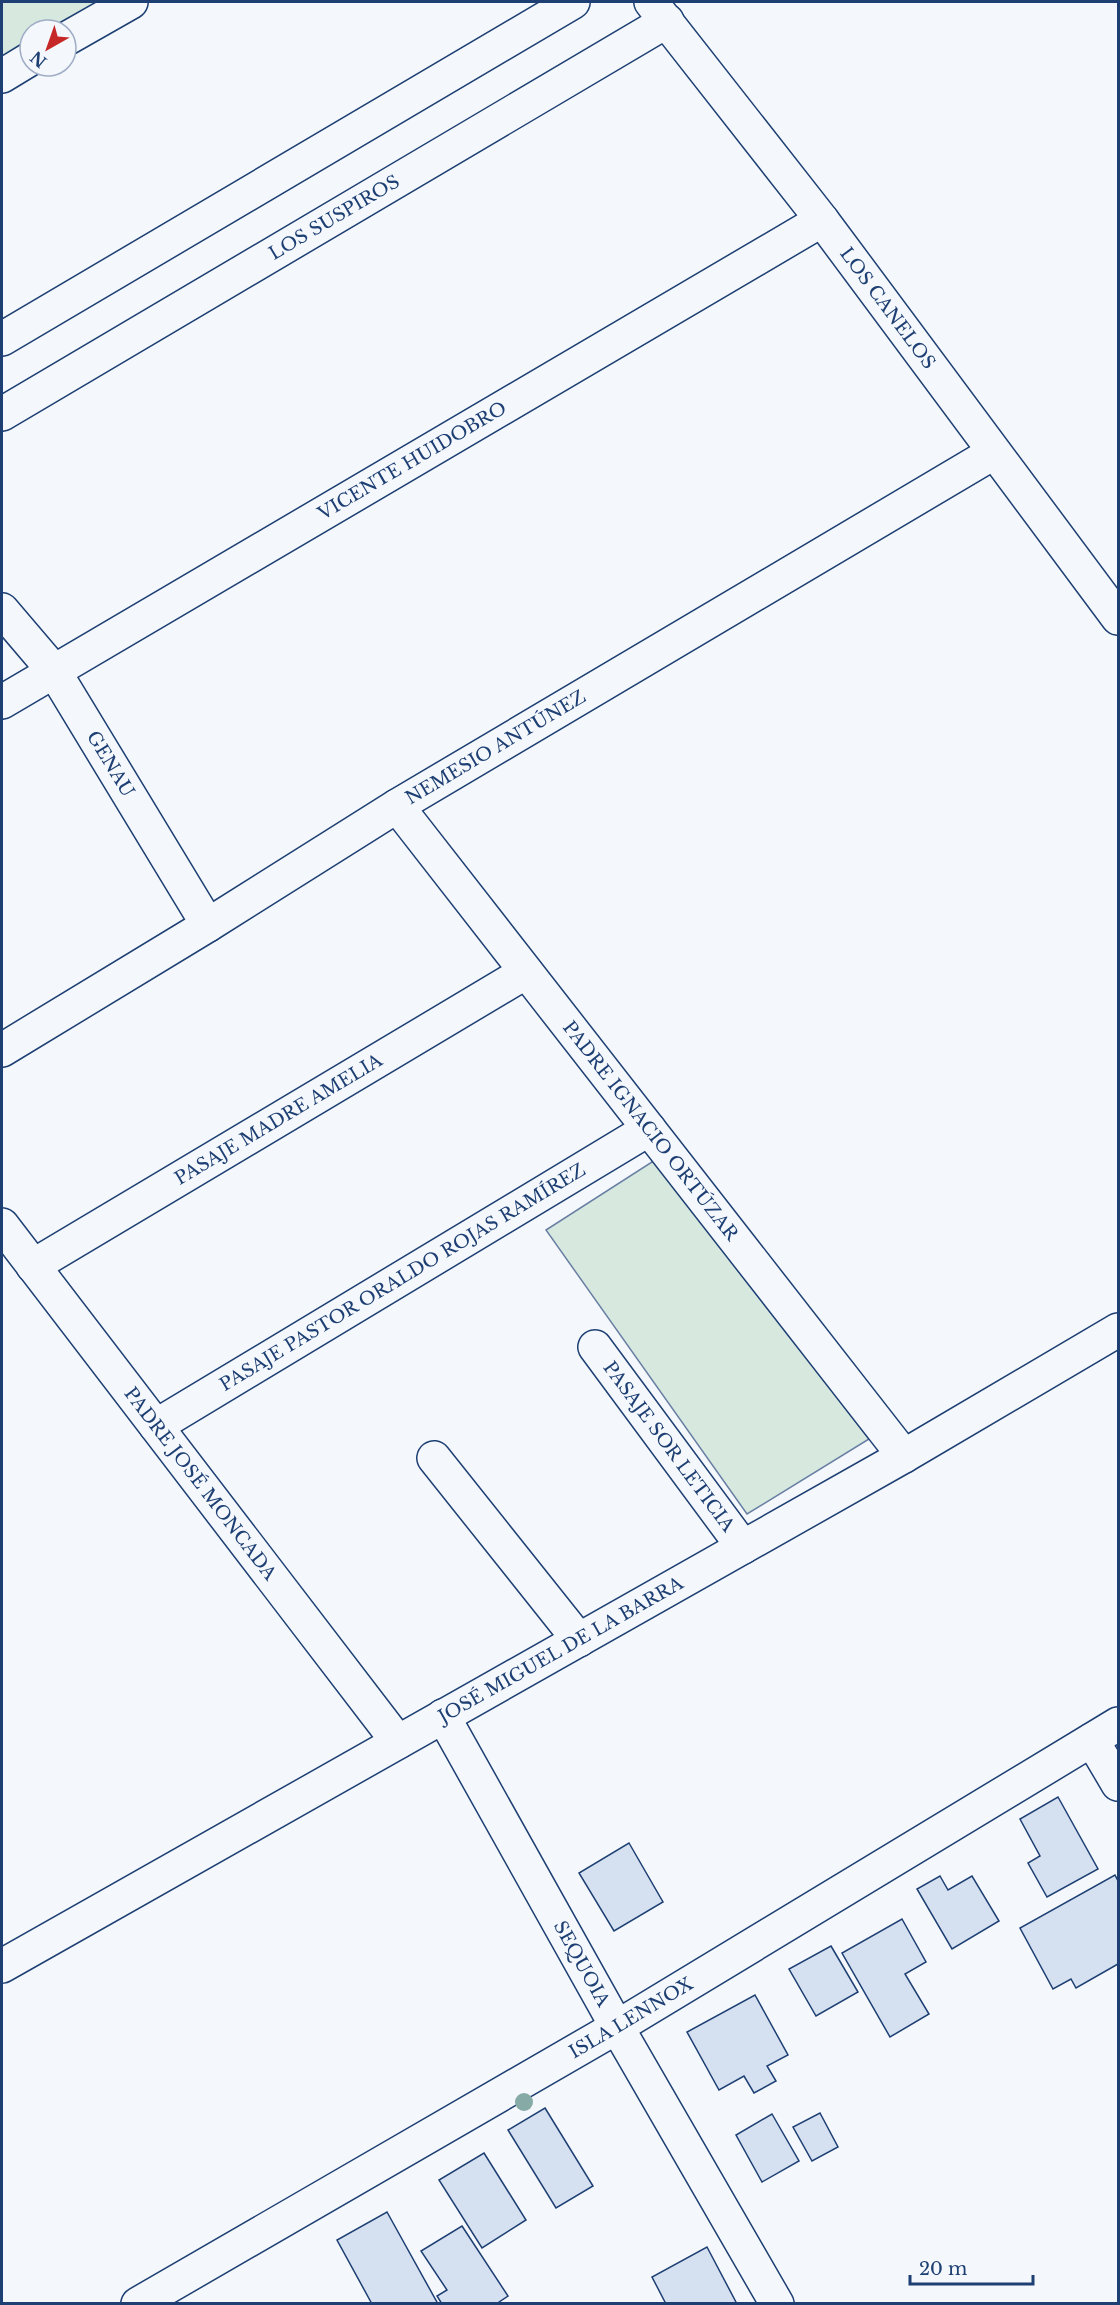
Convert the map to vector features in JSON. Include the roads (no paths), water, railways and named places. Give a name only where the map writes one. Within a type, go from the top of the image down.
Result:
[{"type":"street","points":[[78,32],[131,2]]},
{"type":"street","points":[[2,339],[573,2]]},
{"type":"street","name":"LOS CANELOS","points":[[659,11],[822,220],[993,453],[1119,618]]},
{"type":"street","name":"LOS SUSPIROS","points":[[2,414],[659,11]]},
{"type":"street","points":[[2,76],[18,66]]},
{"type":"street","name":"VICENTE HUIDOBRO","points":[[2,702],[822,220]]},
{"type":"street","name":"NEMESIO ANTÚNEZ","points":[[2,1050],[208,925],[397,806],[993,453]]},
{"type":"street","name":"GENAU","points":[[2,610],[54,671],[208,925]]},
{"type":"street","name":"PADRE IGNACIO ORTÚZAR","points":[[397,806],[904,1456]]},
{"type":"street","name":"PASAJE MADRE AMELIA","points":[[33,1266],[526,972]]},
{"type":"street","name":"PASAJE PASTOR ORALDO ROJAS RAMÍREZ","points":[[156,1426],[649,1129]]},
{"type":"street","name":"PADRE JOSÉ MONCADA","points":[[2,1225],[398,1742]]},
{"type":"street","name":"JOSÉ MIGUEL DE LA BARRA","points":[[2,1966],[904,1456],[1119,1330]]},
{"type":"street","name":"PASAJE SOR LETICIA","points":[[595,1347],[743,1547]]},
{"type":"street","points":[[434,1458],[579,1640]]},
{"type":"street","name":"SEQUOIA","points":[[444,1716],[617,2027],[777,2304]]},
{"type":"street","points":[[1105,1732],[1119,1784]]},
{"type":"street","name":"ISLA LENNOX","points":[[138,2304],[617,2027],[1105,1732]]}]
